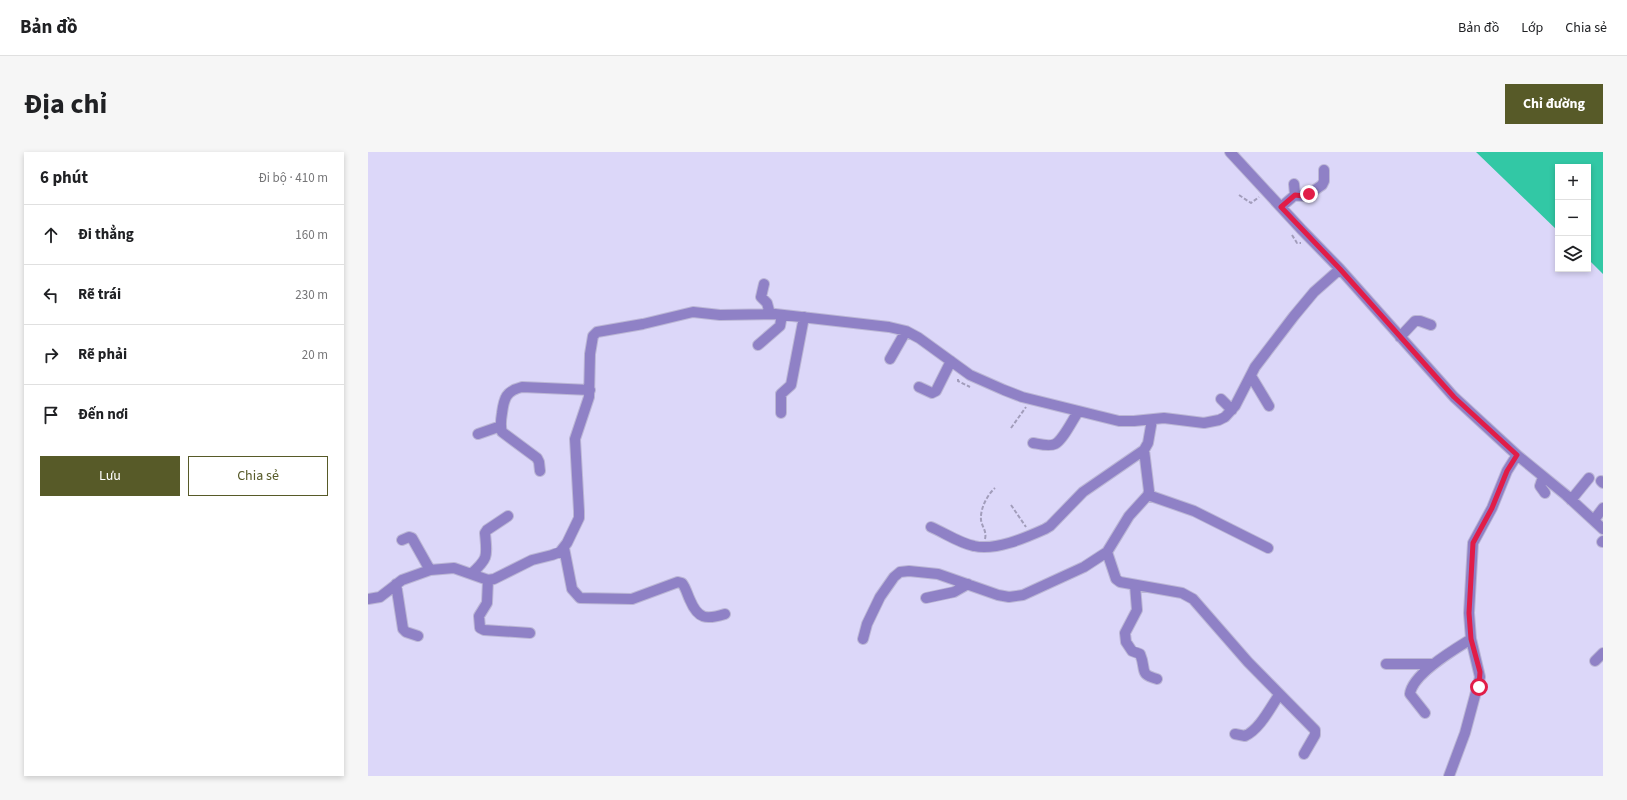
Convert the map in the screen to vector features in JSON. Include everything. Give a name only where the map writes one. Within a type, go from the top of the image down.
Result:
[{"type":"street","points":[[1230,152],[1340,269],[1454,397],[1517,455],[1603,529]]},
{"type":"street","points":[[1281,207],[1295,195],[1303,196],[1309,194],[1322,185],[1324,181],[1324,170]]},
{"type":"street","points":[[1294,184],[1295,195]]},
{"type":"street","points":[[368,599],[380,597],[402,580],[430,570],[454,568],[488,580],[494,579],[532,560],[552,555],[564,548],[570,538],[578,518],[579,511],[575,439],[590,390],[590,354],[593,336],[597,332],[643,324],[694,312],[720,315],[770,314],[875,325],[906,331],[919,338],[970,375],[1033,400],[1119,421],[1164,418],[1204,423],[1219,420],[1232,410],[1250,376],[1262,358],[1314,292],[1340,269]]},
{"type":"street","points":[[764,284],[761,297],[767,303],[770,314]]},
{"type":"street","points":[[758,345],[780,326],[782,315]]},
{"type":"street","points":[[781,413],[781,394],[791,385],[804,317]]},
{"type":"street","points":[[1400,337],[1415,321],[1420,321],[1431,325]]},
{"type":"street","points":[[890,359],[906,331]]},
{"type":"street","points":[[920,387],[932,393],[936,391],[951,361]]},
{"type":"street","points":[[1250,376],[1270,406]]},
{"type":"street","points":[[540,471],[539,460],[503,434],[501,426],[504,400],[513,390],[522,387],[590,390]]},
{"type":"street","points":[[1221,399],[1232,410]]},
{"type":"street","points":[[1033,443],[1050,445],[1056,444],[1078,412]]},
{"type":"street","points":[[931,526],[966,544],[984,548],[996,546],[1030,535],[1050,526],[1083,492],[1144,450],[1148,443],[1152,420]]},
{"type":"street","points":[[478,434],[501,426]]},
{"type":"street","points":[[863,639],[867,624],[880,597],[900,572],[908,571],[938,574],[998,595],[1009,597],[1023,595],[1084,567],[1107,552],[1129,516],[1150,491],[1144,450]]},
{"type":"street","points":[[1449,776],[1479,687],[1480,672],[1471,639],[1469,613],[1473,543],[1492,508],[1507,471],[1517,455]]},
{"type":"street","points":[[1543,477],[1540,486],[1545,493]]},
{"type":"street","points":[[1571,500],[1589,478]]},
{"type":"street","points":[[1148,495],[1194,511],[1268,548]]},
{"type":"street","points":[[1594,520],[1603,508]]},
{"type":"street","points":[[470,574],[483,563],[485,558],[487,530],[508,516]]},
{"type":"street","points":[[402,540],[409,537],[412,538],[430,570]]},
{"type":"street","points":[[564,548],[572,588],[580,598],[632,599],[678,582],[685,586],[696,613],[703,617],[714,618],[725,614]]},
{"type":"street","points":[[1107,552],[1116,579],[1120,582],[1188,596],[1200,607],[1248,662],[1315,730],[1315,736],[1304,754]]},
{"type":"street","points":[[488,580],[487,603],[480,616],[480,628],[484,630],[530,633]]},
{"type":"street","points":[[396,584],[403,629],[406,632],[418,636]]},
{"type":"street","points":[[926,598],[954,592],[968,584]]},
{"type":"street","points":[[1135,585],[1137,610],[1126,630],[1126,642],[1132,651],[1140,654],[1145,674],[1157,679]]},
{"type":"street","points":[[1425,713],[1410,694],[1410,688],[1433,664],[1471,639]]},
{"type":"street","points":[[1595,661],[1603,653]]},
{"type":"street","points":[[1386,664],[1433,664]]},
{"type":"street","points":[[1235,734],[1245,736],[1249,734],[1260,722],[1279,695]]},
{"type":"path","points":[[1239,195],[1251,203],[1266,190]]},
{"type":"path","points":[[1011,428],[1028,404],[1031,404],[1033,400]]},
{"type":"path","points":[[984,548],[986,534],[981,521],[982,515],[987,495],[995,488]]},
{"type":"path","points":[[1011,505],[1030,535]]},
{"type":"shaded area","points":[[1476,152],[1603,152],[1603,274],[1591,262],[1591,164],[1555,164],[1555,228]]},
{"type":"route","points":[[1309,194],[1303,196],[1295,195],[1281,207],[1340,269],[1454,397],[1517,455],[1507,471],[1492,508],[1473,543],[1469,613],[1471,639],[1480,672],[1479,687]]}]
